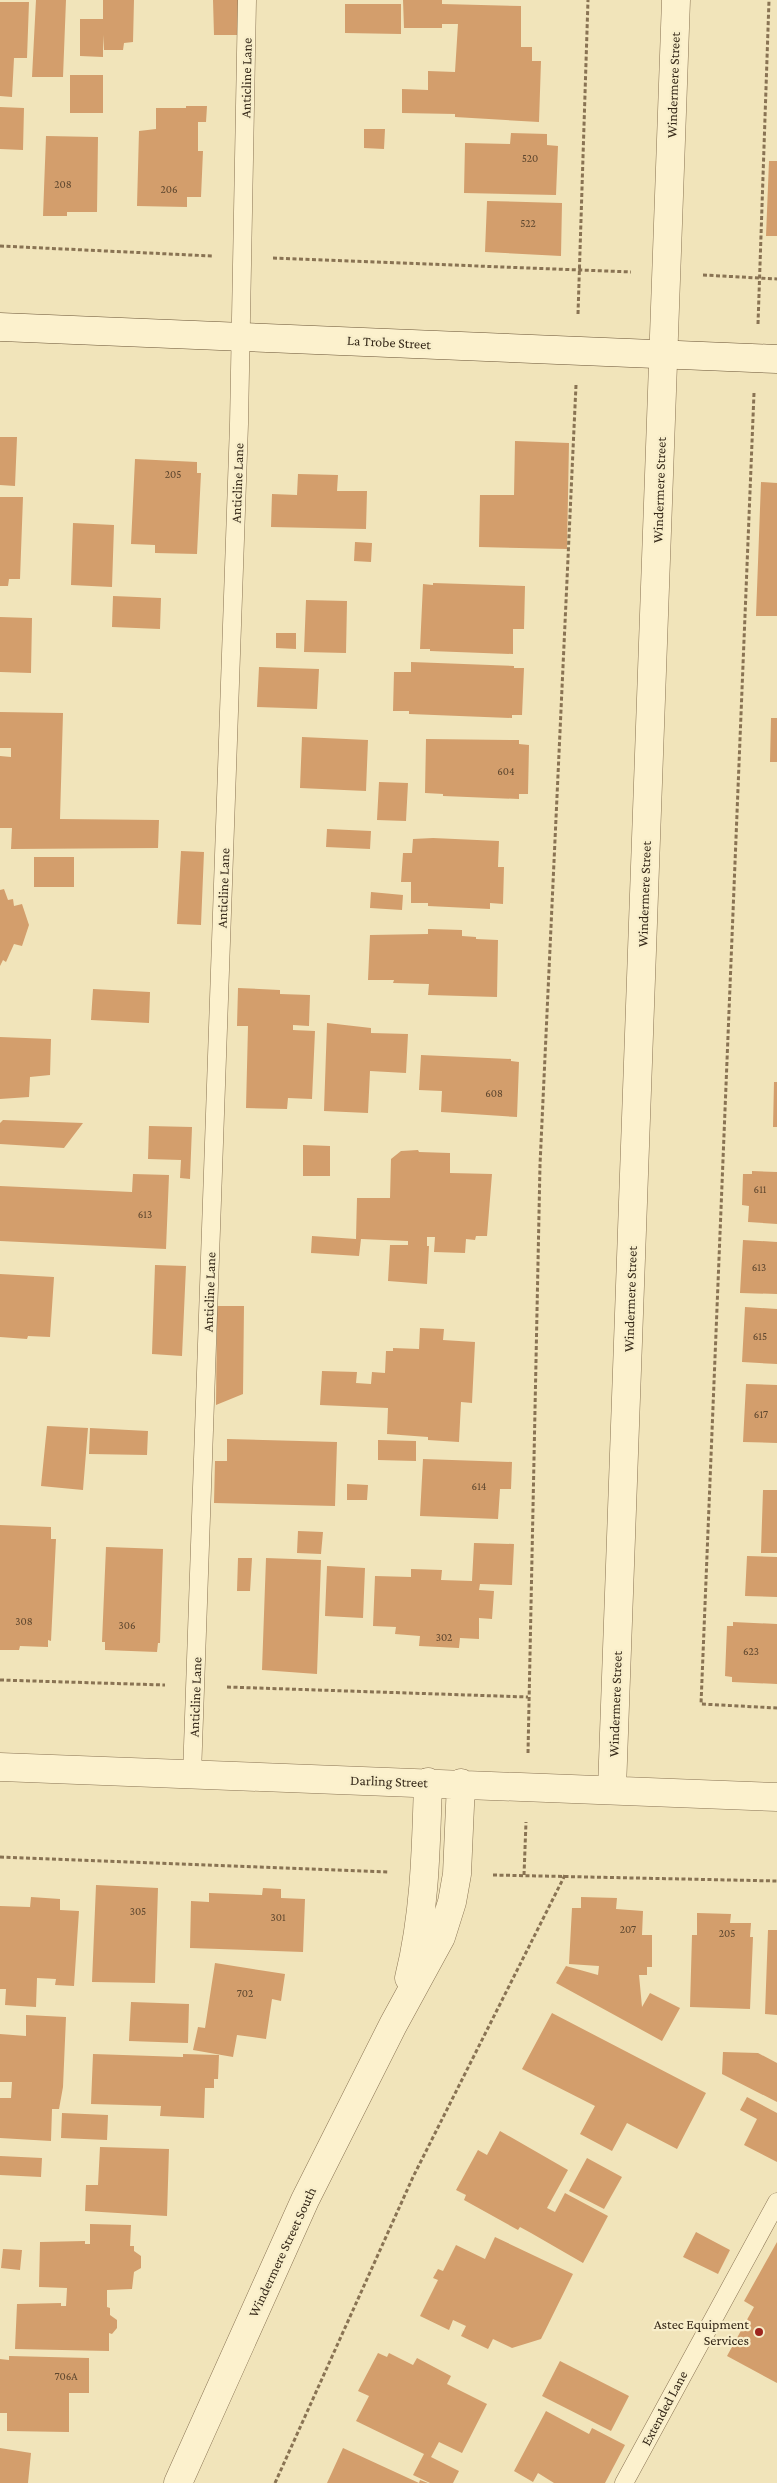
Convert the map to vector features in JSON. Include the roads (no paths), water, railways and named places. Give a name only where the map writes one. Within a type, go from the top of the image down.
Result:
[{"type":"street","name":"Windermere Street","points":[[612,1789],[676,0]]},
{"type":"street","name":"La Trobe Street","points":[[0,327],[767,358]]},
{"type":"street","name":"Darling Street","points":[[0,1767],[612,1789],[777,1797]]},
{"type":"street","name":"Windermere Street South","points":[[393,2025],[415,1955],[421,1921],[425,1873],[428,1782]]},
{"type":"street","name":"Windermere Street South","points":[[178,2483],[297,2218],[393,2025],[441,1937],[452,1902],[457,1874],[460,1784]]},
{"type":"lane","name":"Anticline Lane","points":[[192,1775],[239,424],[247,0]]},
{"type":"lane","name":"Extended Lane","points":[[624,2483],[777,2202]]},
{"type":"place","name":"Astec Equipment Services","points":[[759,2332]]}]
